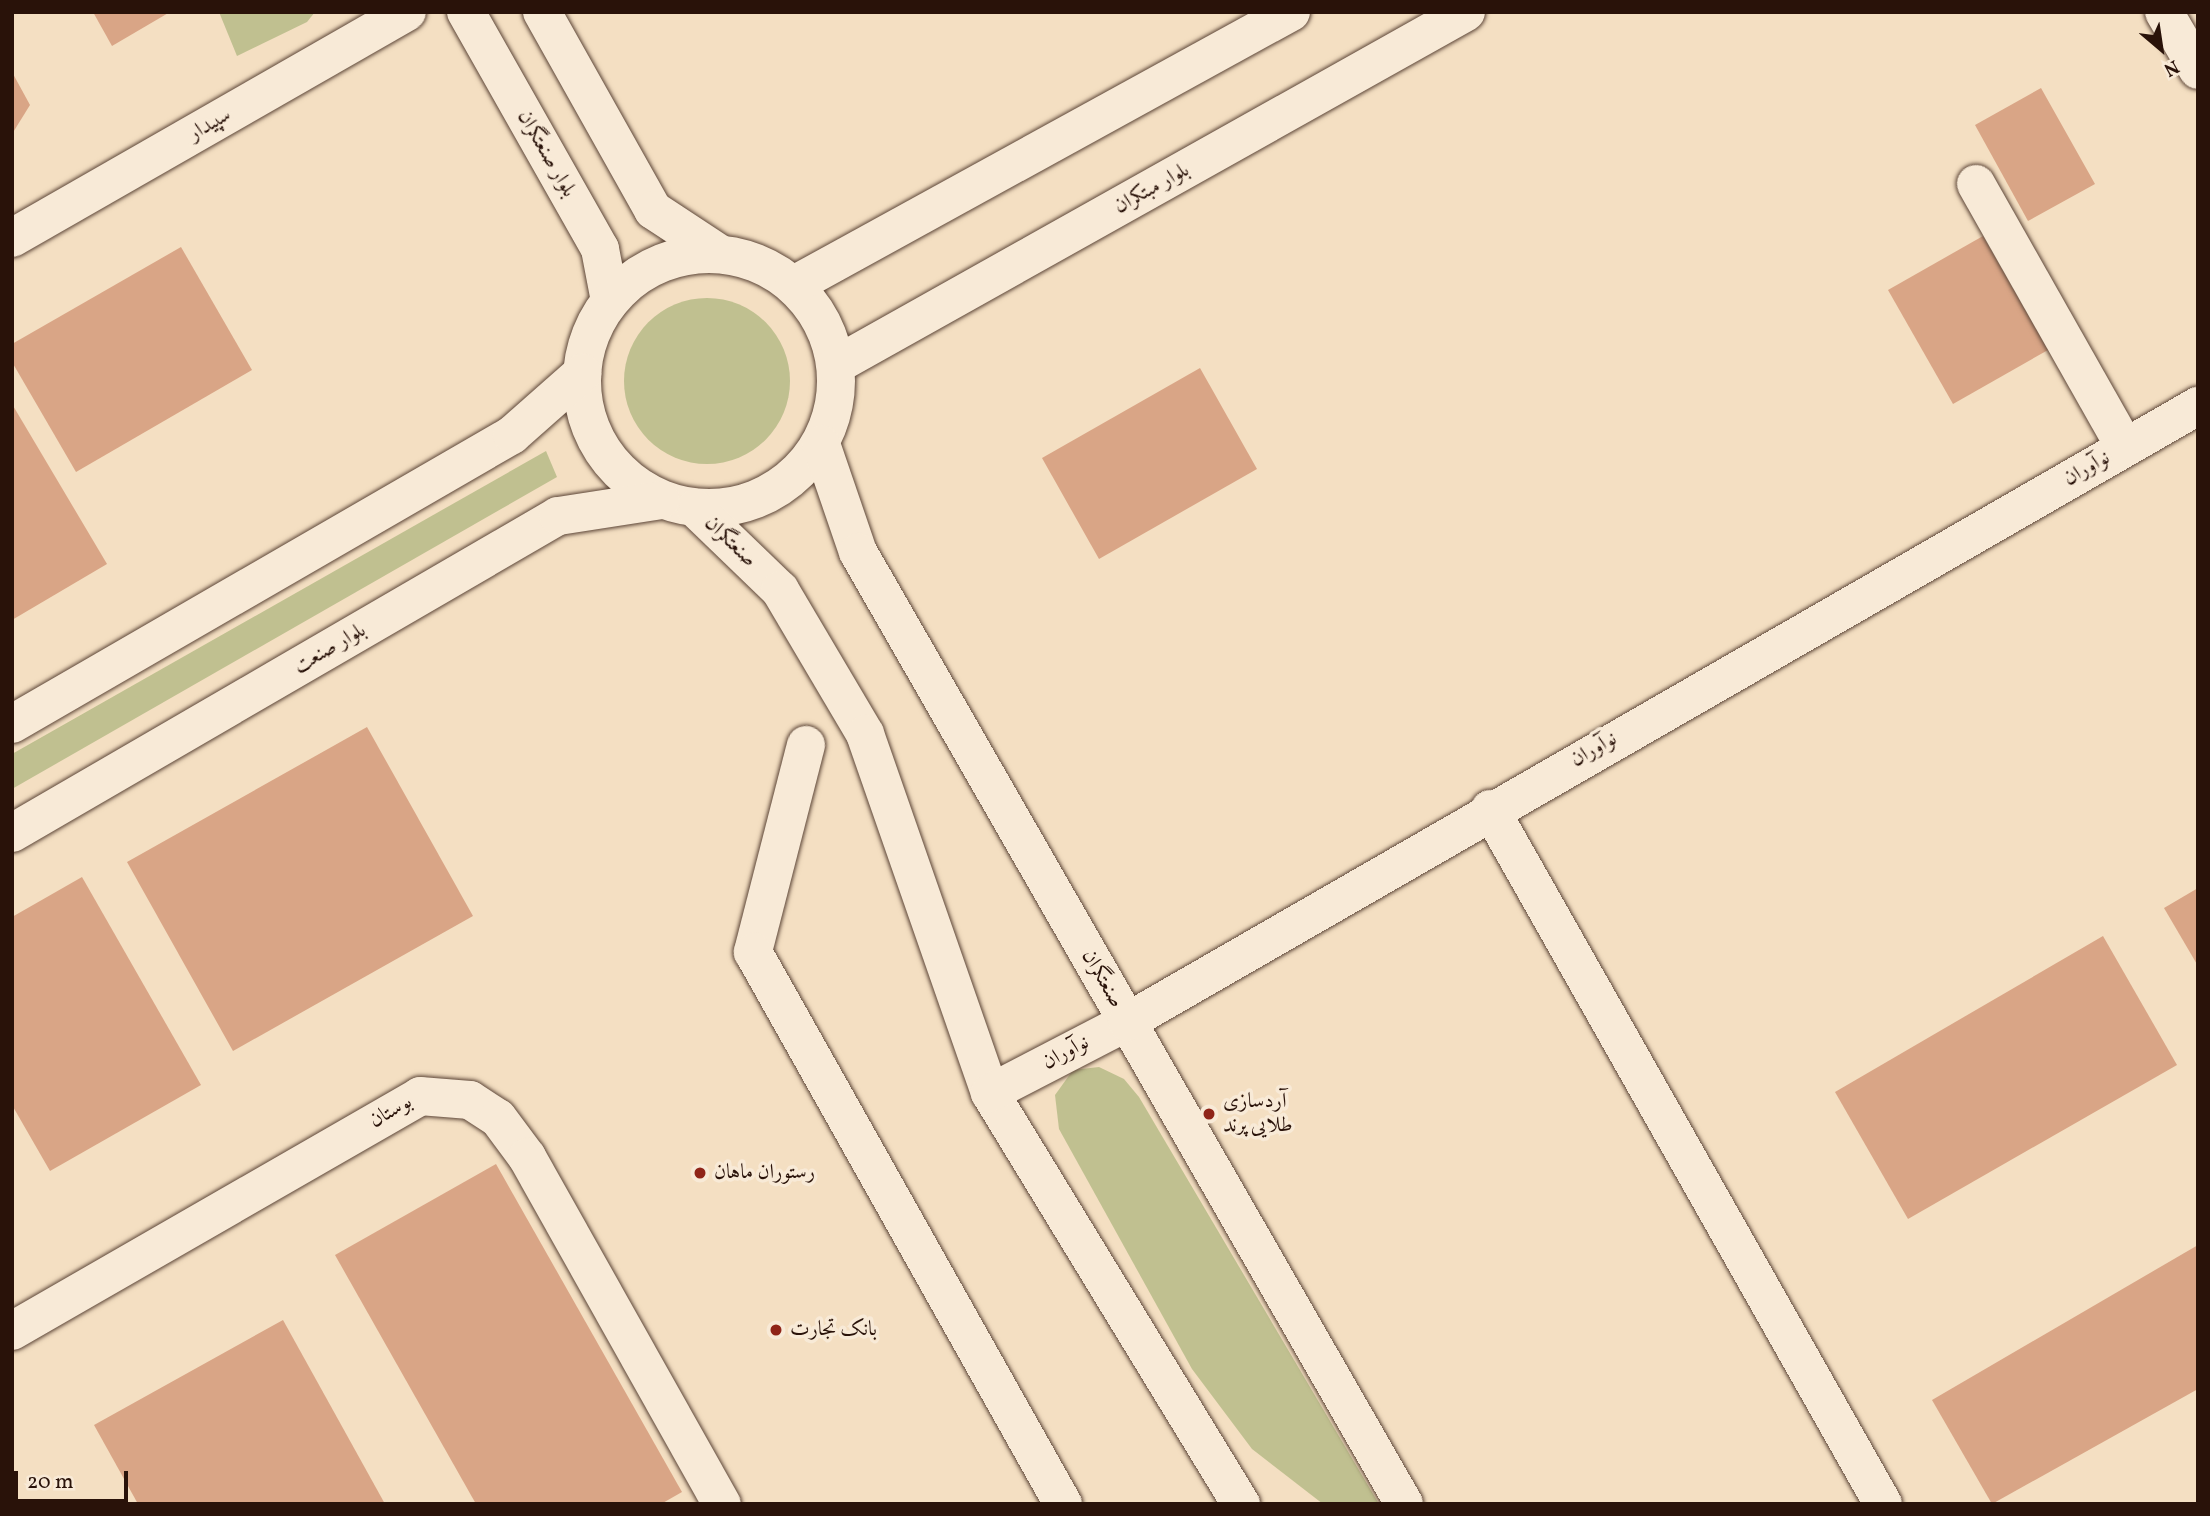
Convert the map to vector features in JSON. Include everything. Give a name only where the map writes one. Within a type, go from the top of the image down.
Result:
[{"type":"street","name":"سپیدار","points":[[12,238],[407,12]]},
{"type":"street","name":"بلوار صنعتگران","points":[[466,12],[600,249],[610,301]]},
{"type":"street","points":[[541,12],[653,210],[720,254],[761,264],[794,285],[824,324],[836,365],[836,400],[821,444]]},
{"type":"street","points":[[794,285],[1291,12]]},
{"type":"street","name":"بلوار مبتکران","points":[[836,365],[1466,12]]},
{"type":"street","points":[[2164,12],[2198,70]]},
{"type":"street","points":[[1976,184],[2125,447]]},
{"type":"street","name":"صنعتگران","points":[[720,254],[683,256],[645,271],[610,301],[590,336],[582,373],[587,418],[605,456],[629,481],[678,504],[780,590],[865,734],[990,1093],[1241,1504]]},
{"type":"street","points":[[12,724],[512,435],[582,373]]},
{"type":"street","name":"نوآوران","points":[[990,1093],[1127,1022],[1490,809],[2198,406]]},
{"type":"street","name":"صنعتگران","points":[[821,444],[858,552],[1404,1504]]},
{"type":"street","name":"بلوار صنعت","points":[[12,834],[558,516],[759,499],[783,486],[821,444]]},
{"type":"street","points":[[806,746],[754,952],[1063,1504]]},
{"type":"street","points":[[1490,809],[1883,1504]]},
{"type":"street","name":"بوستان","points":[[12,1331],[420,1096],[470,1100],[498,1118],[527,1157],[722,1504]]},
{"type":"green space","points":[[219,12],[315,12],[307,22],[237,56]]},
{"type":"green space","points":[[707,298],[739,304],[766,322],[784,349],[790,381],[784,413],[766,440],[739,458],[707,464],[675,458],[648,440],[630,413],[624,381],[630,349],[648,322],[675,304]]},
{"type":"green space","points":[[546,451],[557,477],[12,789],[12,754]]},
{"type":"green space","points":[[1099,1067],[1124,1079],[1139,1097],[1379,1504],[1323,1504],[1252,1449],[1192,1369],[1059,1129],[1055,1095],[1073,1070]]},
{"type":"building","points":[[93,12],[170,12],[112,46]]},
{"type":"building","points":[[12,72],[30,105],[12,134]]},
{"type":"building","points":[[2041,88],[2095,184],[2028,221],[1975,125]]},
{"type":"building","points":[[1983,236],[2048,350],[1953,404],[1888,290]]},
{"type":"building","points":[[181,247],[252,370],[76,472],[12,362],[12,344]]},
{"type":"building","points":[[1200,368],[1257,469],[1099,559],[1042,458]]},
{"type":"building","points":[[12,404],[107,564],[12,620]]},
{"type":"building","points":[[367,727],[473,916],[233,1051],[127,862]]},
{"type":"building","points":[[82,877],[201,1085],[50,1171],[12,1105],[12,917]]},
{"type":"building","points":[[2198,888],[2198,966],[2164,908]]},
{"type":"building","points":[[2103,936],[2177,1065],[1908,1219],[1835,1092]]},
{"type":"building","points":[[496,1164],[682,1492],[661,1504],[476,1504],[335,1255]]},
{"type":"building","points":[[2198,1245],[2198,1389],[1992,1504],[1932,1400]]},
{"type":"building","points":[[283,1320],[385,1504],[138,1504],[94,1425]]},
{"type":"place","name":"آردسازی طلایی پرند","points":[[1209,1114]]},
{"type":"place","name":"رستوران ماهان","points":[[700,1173]]},
{"type":"place","name":"بانک تجارت","points":[[776,1330]]}]
